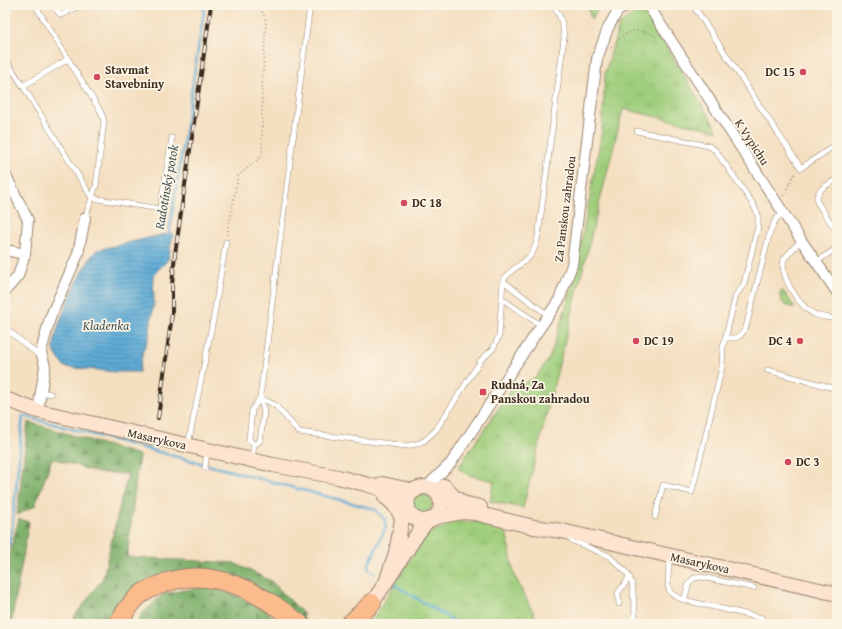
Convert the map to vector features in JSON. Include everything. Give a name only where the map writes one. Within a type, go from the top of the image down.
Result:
[{"type":"highway","points":[[117,624],[131,604],[140,595],[174,580],[191,578],[215,579],[247,589],[274,605],[300,624]]},
{"type":"highway","points":[[129,624],[136,609],[158,586]]},
{"type":"highway","points":[[350,624],[372,603]]},
{"type":"highway","points":[[274,605],[290,624]]},
{"type":"main road","name":"Masarykova","points":[[5,399],[38,411],[188,446],[207,454],[252,460],[338,477],[383,489],[393,495],[410,511]]},
{"type":"main road","name":"Masarykova","points":[[311,472],[346,474],[393,487],[420,489]]},
{"type":"main road","points":[[311,472],[378,493],[390,500],[398,510],[402,519],[396,553],[388,576]]},
{"type":"main road","points":[[359,624],[388,576],[418,532],[440,508],[442,494],[433,490],[420,489],[409,497],[410,511],[406,536],[396,553]]},
{"type":"main road","name":"Masarykova","points":[[442,494],[452,495],[464,503],[537,522],[562,531]]},
{"type":"main road","points":[[410,511],[421,520],[432,518]]},
{"type":"main road","name":"Masarykova","points":[[432,518],[462,512],[475,513],[670,556],[754,586],[837,594]]},
{"type":"street","name":"Za Panskou zahradou","points":[[420,489],[451,463],[550,316],[559,300],[572,265],[597,59],[608,28],[618,12],[627,5]]},
{"type":"street","name":"K Vypichu","points":[[648,5],[801,240],[837,292]]},
{"type":"street","points":[[5,174],[28,220],[25,254],[18,276],[5,291]]},
{"type":"street","points":[[38,411],[46,393],[45,366],[41,352],[50,318],[78,254],[85,218]]},
{"type":"street","points":[[5,250],[25,254]]},
{"type":"street","name":"Za Panskou zahradou","points":[[442,494],[451,469],[451,463]]},
{"type":"lane","points":[[35,5],[104,121],[96,186],[85,218]]},
{"type":"lane","points":[[52,5],[61,15],[81,5]]},
{"type":"lane","points":[[252,460],[254,445],[260,441],[264,411],[260,398],[310,5]]},
{"type":"lane","points":[[260,398],[275,405],[299,432],[406,446],[424,441],[436,430],[481,360],[493,349],[499,336],[503,281],[507,274],[530,256],[535,248],[538,237],[564,38],[564,24],[553,5]]},
{"type":"lane","points":[[693,5],[801,168],[837,144]]},
{"type":"lane","points":[[23,86],[68,59]]},
{"type":"lane","points":[[6,60],[92,198],[160,209],[172,138]]},
{"type":"lane","points":[[637,131],[708,146],[716,152],[753,204],[758,215],[758,226],[744,284],[736,295],[725,338],[722,367],[692,492],[663,485],[655,517]]},
{"type":"lane","points":[[837,179],[818,192],[816,197],[817,202],[837,232]]},
{"type":"lane","points":[[725,338],[737,338],[742,335],[746,327],[770,232],[776,219],[784,213]]},
{"type":"lane","points":[[801,240],[784,259],[784,274],[787,283],[798,300],[815,315],[835,319],[837,322]]},
{"type":"lane","points":[[188,446],[214,315],[226,242]]},
{"type":"lane","points":[[816,262],[837,248]]},
{"type":"lane","points":[[503,281],[550,316]]},
{"type":"lane","points":[[502,299],[542,326]]},
{"type":"lane","points":[[5,328],[43,358]]},
{"type":"lane","points":[[767,370],[837,389]]},
{"type":"lane","points":[[254,445],[248,440],[252,410],[260,398]]},
{"type":"lane","points":[[205,467],[207,454]]},
{"type":"lane","points":[[562,531],[573,541],[609,556],[627,573],[632,583],[636,624]]},
{"type":"lane","points":[[670,556],[668,587],[671,593],[684,600],[762,618]]},
{"type":"lane","points":[[684,600],[689,583],[694,578],[702,577],[754,586]]},
{"type":"lane","points":[[619,604],[618,593],[629,578]]},
{"type":"path","points":[[226,242],[237,177],[262,156],[262,92],[266,20],[259,5]]},
{"type":"path","points":[[608,52],[619,39],[635,31],[641,30],[662,38]]},
{"type":"path","points":[[782,200],[795,172]]},
{"type":"green space","points":[[587,5],[602,5],[591,19]]},
{"type":"green space","points":[[642,7],[718,131],[623,109],[523,508],[490,501],[494,481],[469,475],[458,468],[511,390],[536,377],[550,357],[574,281],[602,131],[605,74],[619,25]]},
{"type":"green space","points":[[782,291],[795,308],[783,303],[780,296],[780,292]]},
{"type":"green space","points":[[28,422],[139,455],[127,557],[234,563],[271,581],[303,613],[304,620],[234,575],[189,570],[110,624],[69,624],[103,578],[128,474],[99,473],[52,458],[35,506],[17,515]]},
{"type":"green space","points":[[422,494],[429,497],[432,504],[429,511],[422,514],[415,511],[412,504],[415,497]]},
{"type":"green space","points":[[19,519],[29,522],[11,624],[5,624],[5,571]]},
{"type":"green space","points":[[457,521],[505,524],[514,575],[539,624],[370,624],[425,535]]},
{"type":"green space","points":[[207,586],[258,603],[280,624],[138,624],[141,615],[163,594]]},
{"type":"water","name":"Kladenka","points":[[173,234],[168,260],[155,273],[153,278],[154,301],[149,337],[143,351],[139,372],[116,372],[65,367],[55,352],[55,340],[69,300],[82,272],[94,253],[97,250],[161,235]]},
{"type":"waterway","name":"Radotínský potok","points":[[167,237],[169,234],[205,5]]},
{"type":"waterway","points":[[23,416],[374,509],[384,518],[386,527],[368,566],[369,570],[375,573]]},
{"type":"waterway","name":"Radotínský potok","points":[[5,560],[12,530],[23,416]]},
{"type":"waterway","points":[[393,584],[459,624]]},
{"type":"railway","points":[[158,418],[172,314],[172,285],[175,254],[211,5]]},
{"type":"place","name":"DC 15","points":[[803,72]]},
{"type":"place","name":"Stavmat Stavebniny","points":[[97,77]]},
{"type":"place","name":"DC 18","points":[[404,203]]},
{"type":"place","name":"DC 19","points":[[636,341]]},
{"type":"place","name":"DC 4","points":[[800,341]]},
{"type":"place","name":"Rudná, Za Panskou zahradou","points":[[483,392]]},
{"type":"place","name":"DC 3","points":[[788,462]]}]
